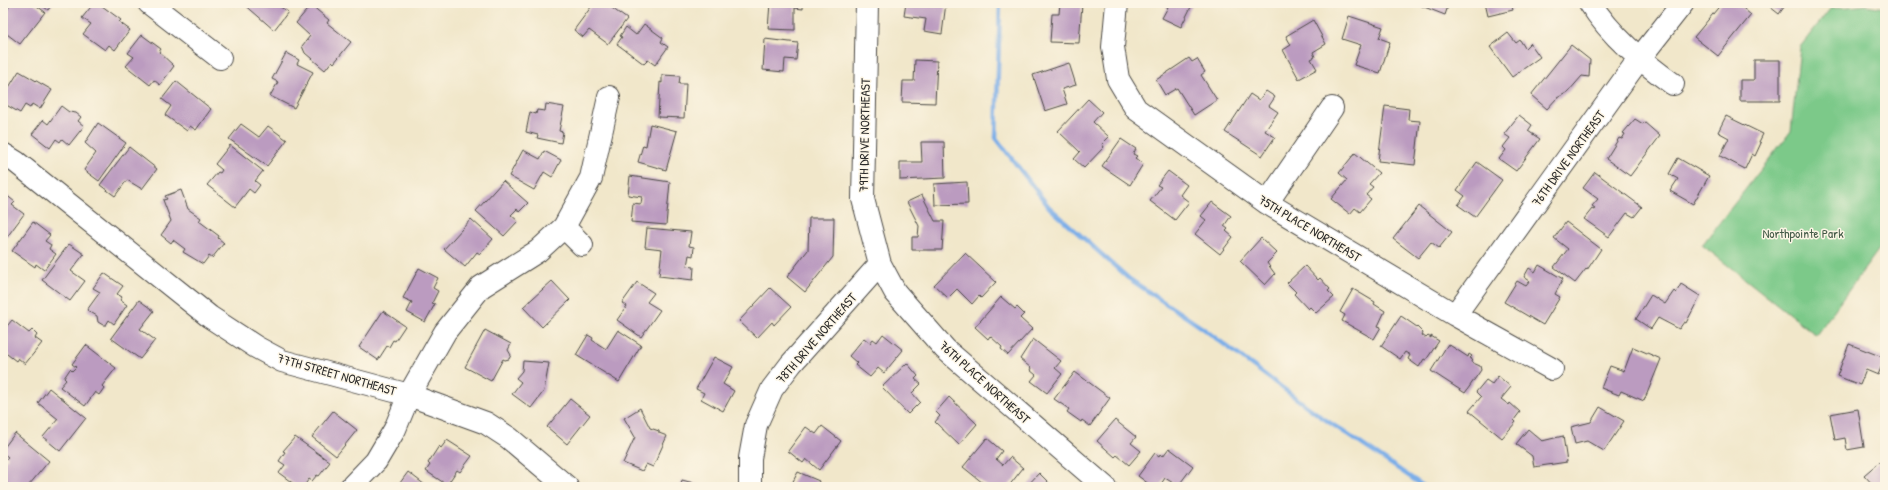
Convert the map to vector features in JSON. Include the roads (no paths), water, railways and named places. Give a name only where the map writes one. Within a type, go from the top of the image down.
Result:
[{"type":"street","points":[[150,3],[220,58]]},
{"type":"street","name":"79TH DRIVE NORTHEAST","points":[[867,3],[863,199],[880,264]]},
{"type":"street","name":"75TH PLACE NORTHEAST","points":[[1117,3],[1113,47],[1118,79],[1136,110],[1267,203],[1455,314],[1552,368]]},
{"type":"street","points":[[1590,3],[1598,15],[1639,59],[1673,84]]},
{"type":"street","name":"76TH DRIVE NORTHEAST","points":[[1455,314],[1639,59],[1683,3]]},
{"type":"street","points":[[351,487],[376,461],[395,429],[409,395],[445,332],[480,287],[538,251],[564,227],[591,178],[609,97]]},
{"type":"street","points":[[1267,203],[1332,108]]},
{"type":"street","name":"77TH STREET NORTHEAST","points":[[3,154],[22,166],[210,317],[256,347],[282,361],[409,395],[486,423],[509,438],[568,487]]},
{"type":"street","points":[[564,227],[582,245]]},
{"type":"street","name":"78TH DRIVE NORTHEAST","points":[[750,487],[750,458],[756,425],[772,389],[791,364],[880,264]]},
{"type":"street","name":"76TH PLACE NORTHEAST","points":[[880,264],[895,292],[945,348],[1105,487]]},
{"type":"waterway","points":[[1000,3],[996,138],[1049,207],[1128,278],[1201,327],[1320,416],[1425,487]]},
{"type":"park label","name":"Northpointe Park","points":[[1803,233]]}]
